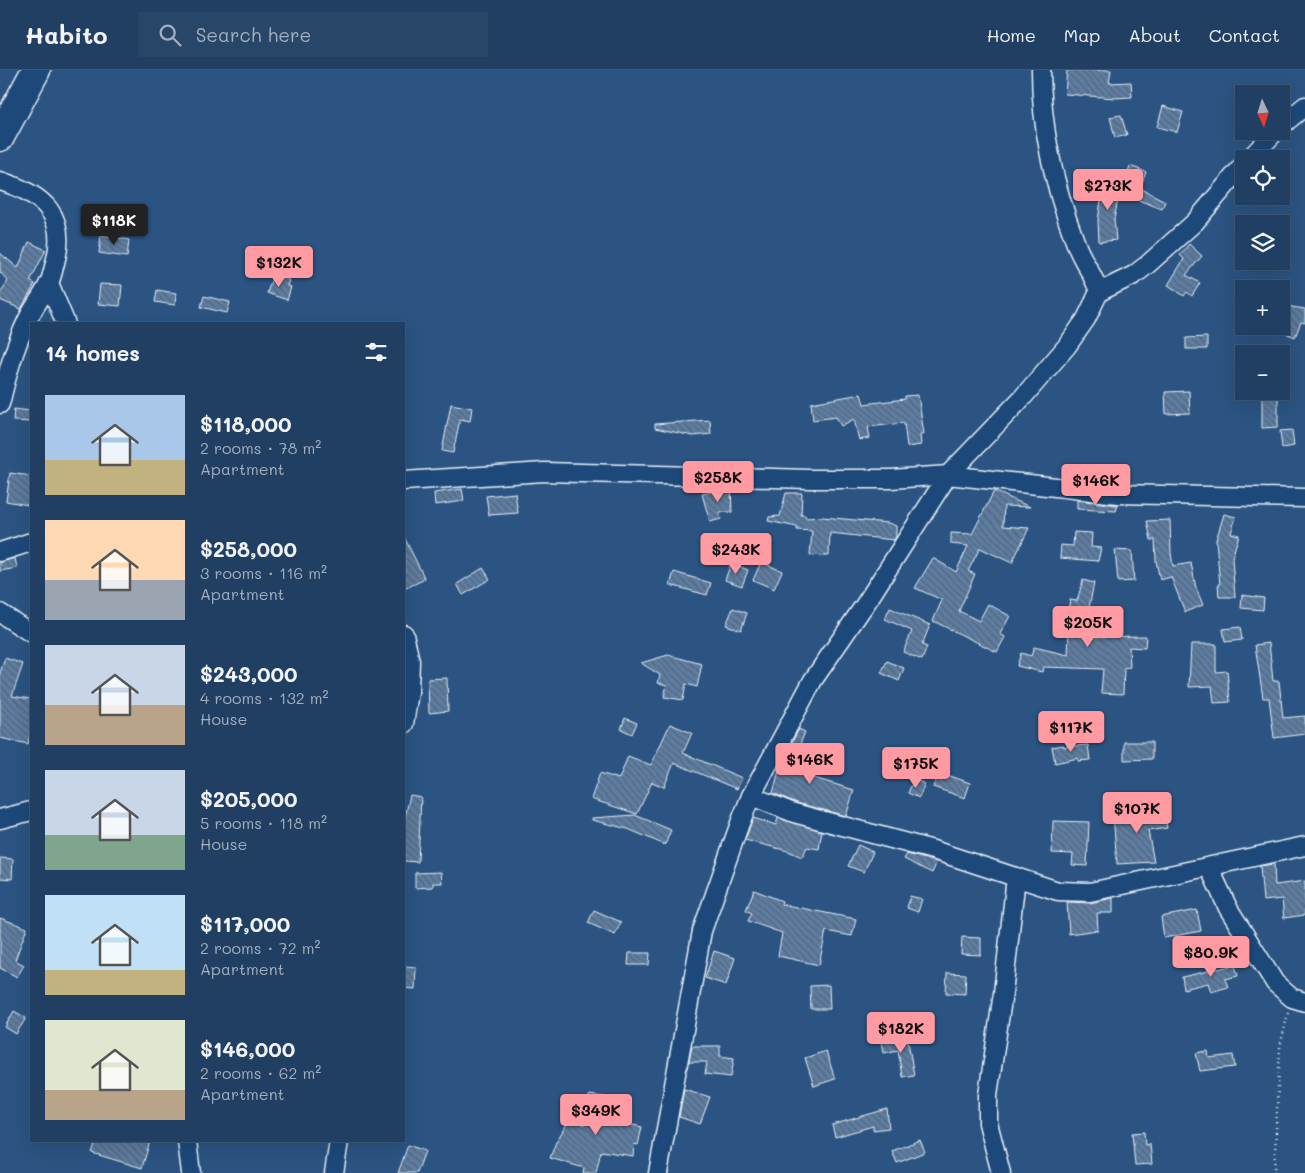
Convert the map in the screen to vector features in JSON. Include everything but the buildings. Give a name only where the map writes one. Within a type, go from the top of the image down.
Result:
[{"type":"highway","points":[[0,137],[36,70]]},
{"type":"street","points":[[1041,70],[1047,136],[1056,181],[1076,246],[1099,292]]},
{"type":"street","points":[[1290,118],[1305,106]]},
{"type":"street","points":[[1258,150],[1267,140]]},
{"type":"street","points":[[658,1173],[702,931],[751,796],[813,680],[866,603],[948,474],[1023,397],[1067,346],[1086,319],[1099,292],[1126,280],[1146,265],[1195,222],[1235,175]]},
{"type":"street","points":[[0,181],[21,188],[44,203],[54,215],[60,237],[49,283],[28,319],[11,358],[0,404]]},
{"type":"street","points":[[49,283],[65,322]]},
{"type":"street","points":[[405,481],[544,472],[827,479],[890,479],[948,474],[1118,494],[1305,498]]},
{"type":"street","points":[[0,552],[30,542]]},
{"type":"street","points":[[0,613],[30,632]]},
{"type":"street","points":[[405,638],[410,661],[405,708]]},
{"type":"street","points":[[751,796],[794,813],[933,850],[1058,892],[1090,892],[1305,846]]},
{"type":"street","points":[[0,819],[30,811]]},
{"type":"street","points":[[1209,867],[1228,908],[1270,975],[1276,983],[1298,1000]]},
{"type":"street","points":[[1001,1173],[988,1123],[988,1095],[1003,993],[1016,877]]},
{"type":"street","points":[[187,1142],[191,1173]]},
{"type":"street","points":[[334,1173],[339,1142]]},
{"type":"path","points":[[1274,1173],[1280,1046],[1298,1000]]}]
